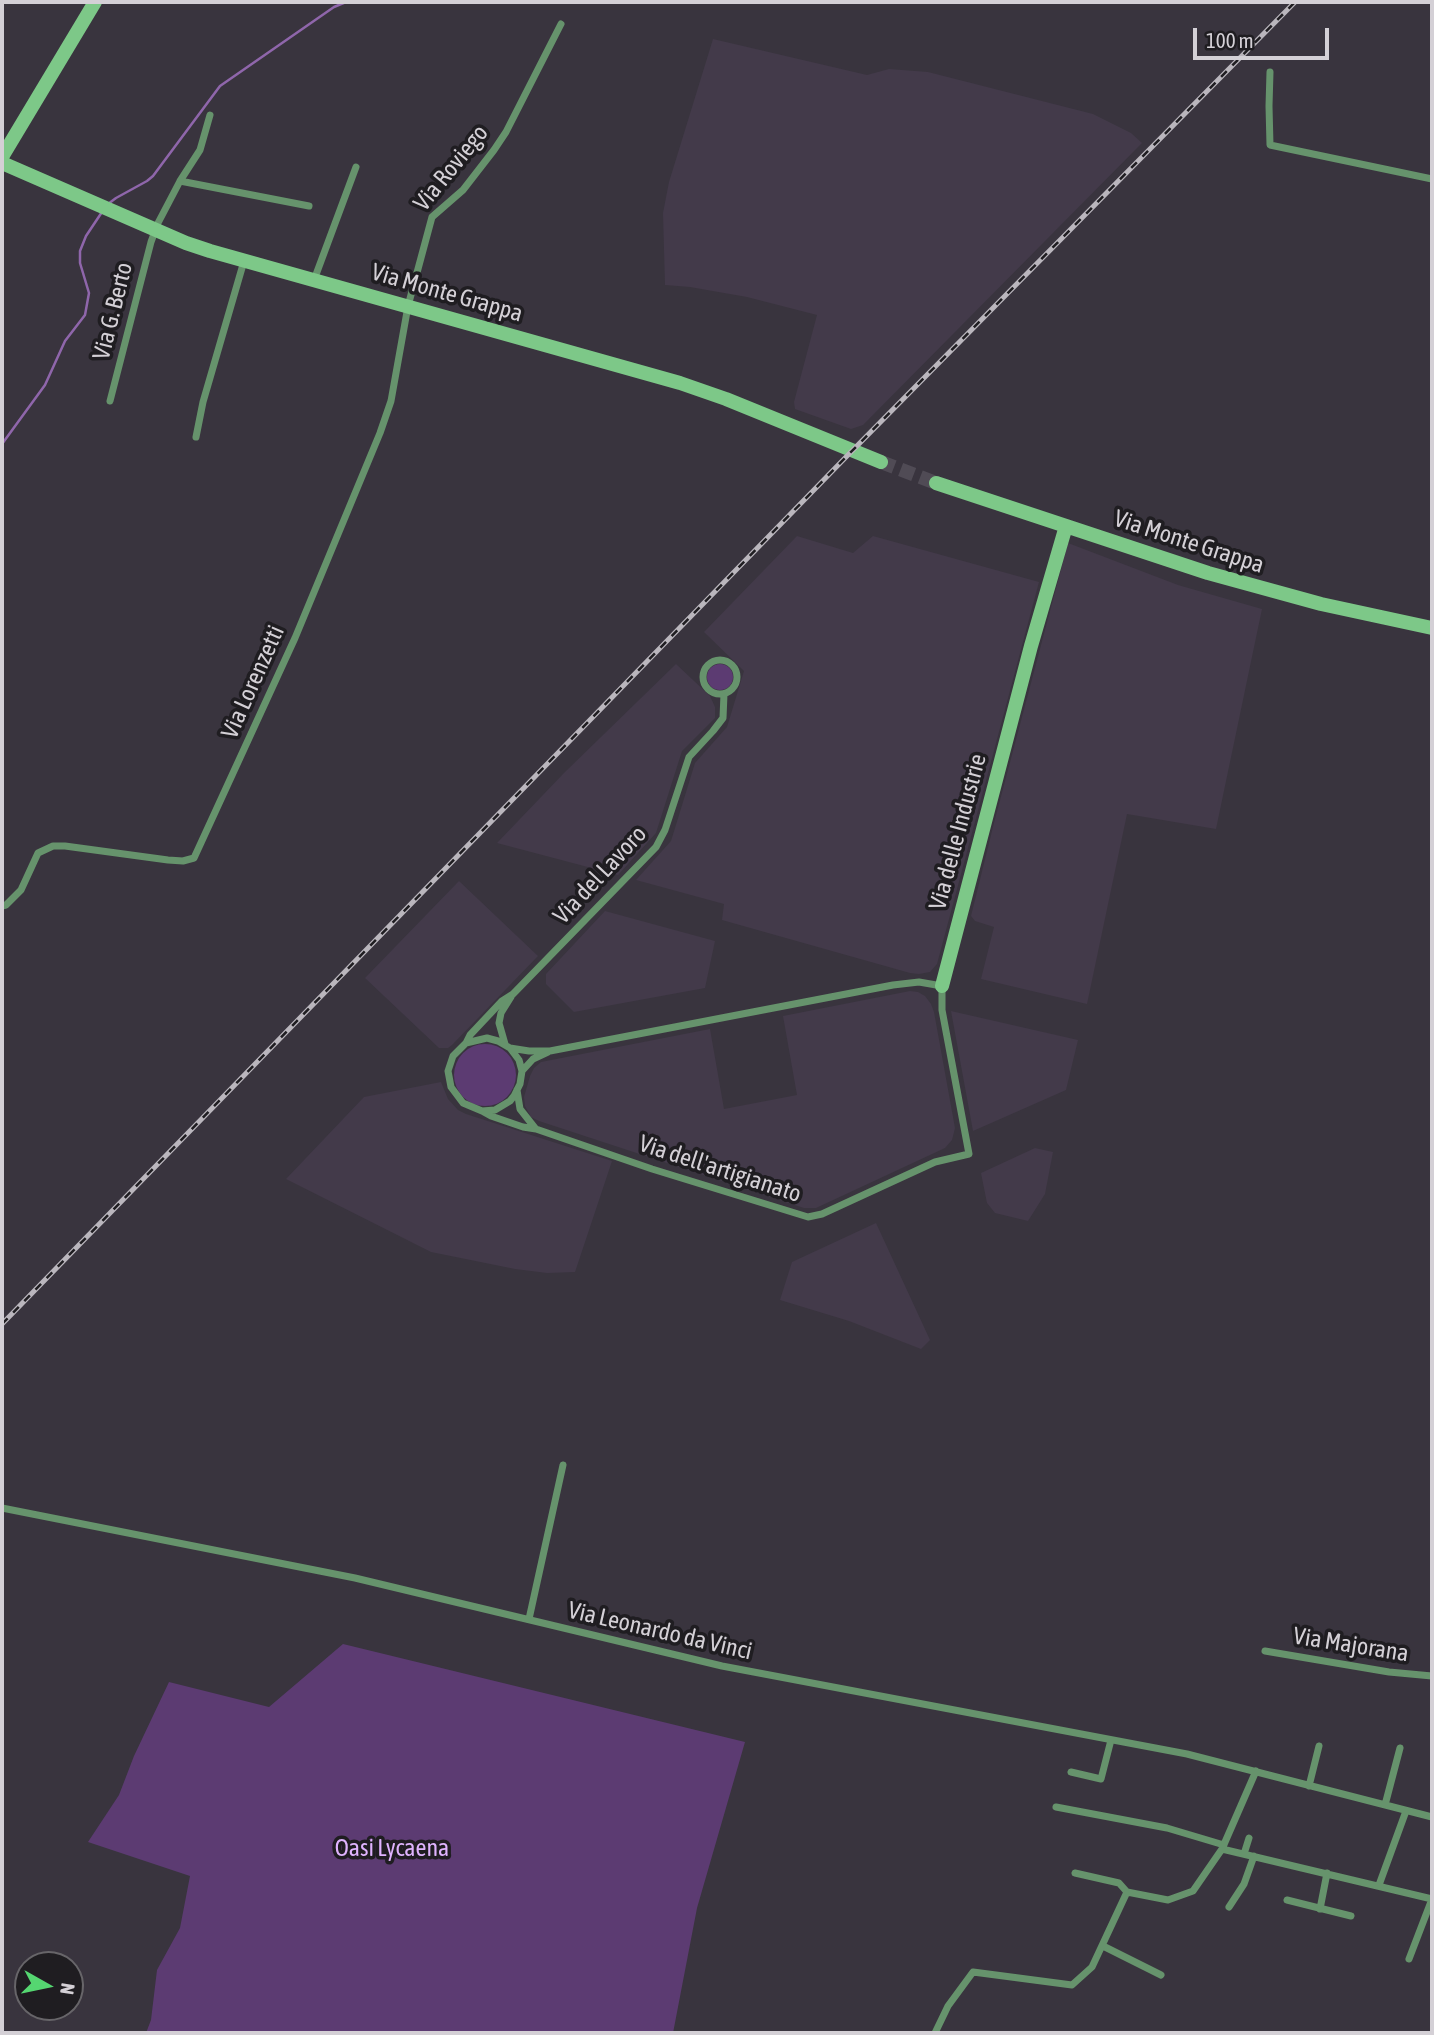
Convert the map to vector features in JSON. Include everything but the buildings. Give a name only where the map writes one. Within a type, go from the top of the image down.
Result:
[{"type":"street","points":[[2,157],[95,2]]},
{"type":"street","name":"Via Roviego","points":[[408,306],[432,217],[463,190],[494,150],[506,132],[561,24]]},
{"type":"street","points":[[1270,72],[1270,145],[1432,179]]},
{"type":"street","name":"Via G. Berto","points":[[110,401],[145,258],[155,230],[180,181],[200,150],[210,115]]},
{"type":"street","name":"Via Monte Grappa","points":[[2,163],[198,247],[680,383],[881,461]]},
{"type":"street","points":[[314,280],[356,167]]},
{"type":"street","points":[[180,181],[309,206]]},
{"type":"street","points":[[196,437],[203,402],[243,261]]},
{"type":"street","name":"Via Lorenzetti","points":[[2,906],[20,891],[38,853],[53,846],[168,860],[183,861],[194,858],[295,638],[380,433],[391,401],[408,306]]},
{"type":"street","name":"Via Monte Grappa","points":[[936,483],[1272,592],[1432,628]]},
{"type":"street","name":"Via delle Industrie","points":[[969,1154],[942,1010],[942,986],[1034,635],[1066,526]]},
{"type":"street","name":"Via del Lavoro","points":[[717,660],[728,662],[737,675],[735,686],[724,694],[709,691],[703,681],[704,670],[717,660]]},
{"type":"street","name":"Via del Lavoro","points":[[507,1046],[499,1023],[501,1013],[513,994],[662,839],[690,757],[723,718],[724,694]]},
{"type":"street","points":[[466,1043],[487,1038],[528,1051],[550,1051],[893,985],[919,982],[942,986]]},
{"type":"street","name":"Via del Lavoro","points":[[466,1043],[478,1026],[502,1001],[513,994]]},
{"type":"street","name":"Via dell'artigianato","points":[[466,1043],[453,1056],[448,1071],[455,1095],[463,1103],[523,1127],[808,1217],[822,1214],[935,1162],[969,1154]]},
{"type":"street","points":[[507,1046],[519,1060],[522,1071]]},
{"type":"street","points":[[482,1111],[502,1107],[510,1101],[517,1090],[522,1071],[533,1059],[550,1051]]},
{"type":"street","points":[[517,1090],[520,1109],[536,1129]]},
{"type":"street","points":[[529,1619],[563,1465]]},
{"type":"street","name":"Via Leonardo da Vinci","points":[[2,1508],[355,1578],[735,1669],[1187,1754],[1432,1818]]},
{"type":"street","name":"Via Majorana","points":[[1265,1651],[1389,1672],[1432,1676]]},
{"type":"street","points":[[1071,1772],[1101,1779],[1111,1740]]},
{"type":"street","points":[[1309,1786],[1319,1746]]},
{"type":"street","points":[[1385,1805],[1399,1748]]},
{"type":"street","points":[[1075,1873],[1119,1883],[1127,1892],[1168,1900],[1193,1891],[1223,1847],[1256,1771]]},
{"type":"street","points":[[1056,1807],[1167,1828],[1244,1854],[1432,1899],[1409,1959]]},
{"type":"street","points":[[1379,1885],[1406,1811]]},
{"type":"street","points":[[1244,1854],[1249,1838]]},
{"type":"street","points":[[1229,1907],[1244,1884],[1254,1856]]},
{"type":"street","points":[[1320,1909],[1327,1873]]},
{"type":"street","points":[[935,2033],[948,2006],[973,1972],[1072,1985],[1093,1967],[1127,1892]]},
{"type":"street","points":[[1287,1900],[1351,1916]]},
{"type":"street","points":[[1103,1946],[1161,1975]]},
{"type":"shaded area","points":[[713,39],[867,75],[889,69],[928,72],[1093,114],[1131,133],[1142,143],[863,425],[851,429],[795,409],[794,402],[817,315],[747,297],[665,285],[663,213],[669,182]]},
{"type":"shaded area","points":[[797,536],[853,553],[873,536],[1039,582],[937,964],[930,972],[910,973],[722,920],[724,904],[636,880],[671,841],[695,763],[727,727],[744,671],[704,632]]},
{"type":"shaded area","points":[[1068,543],[1178,585],[1262,609],[1216,829],[1127,814],[1087,1004],[981,979],[994,927],[975,921],[971,916]]},
{"type":"shaded area","points":[[676,664],[710,696],[715,707],[715,718],[682,751],[656,833],[618,875],[497,843],[564,773]]},
{"type":"shaded area","points":[[459,881],[538,956],[452,1045],[439,1048],[365,978]]},
{"type":"shaded area","points":[[605,911],[715,941],[705,988],[574,1012],[546,984],[546,974]]},
{"type":"shaded area","points":[[910,991],[925,996],[934,1012],[955,1128],[952,1140],[945,1148],[816,1208],[804,1208],[539,1121],[531,1117],[525,1106],[524,1097],[530,1076],[541,1062],[710,1029],[724,1109],[797,1095],[783,1016]]},
{"type":"shaded area","points":[[951,1011],[1078,1040],[1066,1090],[973,1131]]},
{"type":"shaded area","points":[[441,1082],[448,1099],[466,1114],[612,1161],[575,1272],[547,1273],[515,1269],[431,1252],[286,1179],[364,1097]]},
{"type":"shaded area","points":[[1035,1148],[1053,1152],[1045,1194],[1028,1221],[995,1213],[987,1203],[981,1173]]},
{"type":"shaded area","points":[[876,1223],[930,1340],[921,1349],[849,1321],[780,1300],[792,1262]]},
{"type":"green space","points":[[720,664],[729,668],[733,677],[729,686],[720,690],[711,686],[707,677],[711,668]]},
{"type":"green space","points":[[485,1044],[507,1053],[516,1075],[507,1097],[485,1106],[463,1097],[454,1075],[463,1053]]},
{"type":"green space","name":"Oasi Lycaena","points":[[343,1644],[745,1742],[697,1908],[673,2033],[146,2033],[151,2020],[157,1970],[180,1928],[190,1876],[88,1842],[119,1795],[169,1682],[269,1707]]},
{"type":"waterway","points":[[108,204],[153,176],[220,86],[334,7],[346,2]]},
{"type":"waterway","points":[[2,444],[45,385],[65,341],[85,315],[89,293],[80,263],[80,251],[86,236],[102,212]]},
{"type":"tunnel","points":[[881,462],[936,483]]},
{"type":"railway","points":[[2,1324],[846,457],[1295,2]]}]
